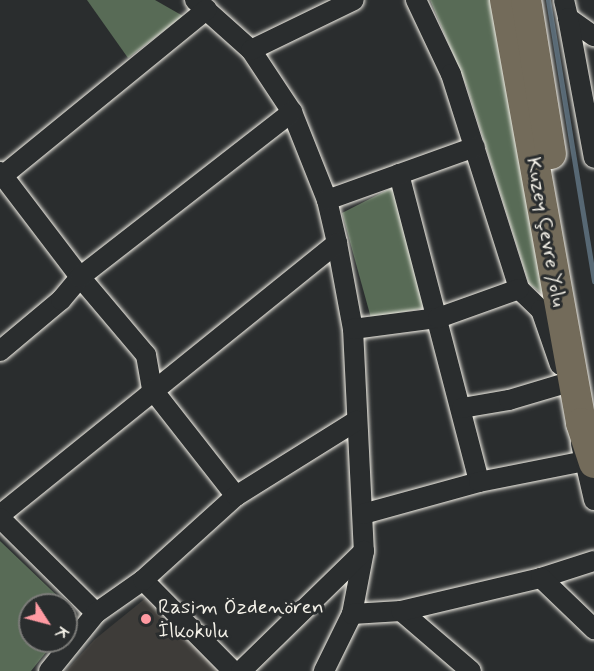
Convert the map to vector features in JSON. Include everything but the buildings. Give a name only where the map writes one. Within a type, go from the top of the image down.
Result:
[{"type":"main road","name":"Kuzey Çevre Yolu","points":[[505,0],[590,462]]},
{"type":"main road","name":"Kuzey Çevre Yolu","points":[[526,0],[566,248],[580,385]]},
{"type":"street","points":[[251,50],[354,0]]},
{"type":"street","points":[[416,0],[451,74],[519,289],[541,310],[580,385],[594,500]]},
{"type":"street","points":[[236,496],[153,389],[146,355],[80,277],[1,175],[201,5],[251,50],[292,112],[327,200],[337,243],[352,328],[364,551],[352,614],[324,671]]},
{"type":"street","points":[[566,9],[594,36]]},
{"type":"street","points":[[566,9],[594,158]]},
{"type":"street","points":[[0,351],[61,300],[80,277],[292,112]]},
{"type":"street","points":[[327,200],[474,147]]},
{"type":"street","points":[[399,174],[462,408],[479,482]]},
{"type":"street","points":[[96,613],[0,517],[153,389],[337,243]]},
{"type":"street","points":[[352,328],[438,318],[519,289]]},
{"type":"street","points":[[462,408],[580,385]]},
{"type":"street","points":[[49,671],[96,613],[143,580],[236,496],[356,421]]},
{"type":"street","points":[[363,514],[479,482],[590,462]]},
{"type":"street","points":[[241,671],[364,551]]},
{"type":"street","points":[[352,614],[401,611],[542,578],[594,561]]},
{"type":"street","points":[[542,578],[594,629]]},
{"type":"street","points":[[143,580],[233,671]]},
{"type":"street","points":[[401,611],[471,671]]},
{"type":"shaded area","name":"Rasim Özdenören İlkokulu","points":[[147,597],[226,671],[66,671],[94,640]]},
{"type":"green space","points":[[87,0],[155,0],[183,16],[128,58]]},
{"type":"green space","points":[[430,0],[493,0],[543,294],[529,284],[467,87]]},
{"type":"green space","points":[[397,185],[430,307],[371,318],[342,213]]},
{"type":"green space","points":[[0,541],[54,593],[18,593],[18,653],[45,653],[31,671],[0,671]]},
{"type":"waterway","points":[[548,0],[594,281]]},
{"type":"place","name":"Rasim Özdenören İlkokulu","points":[[146,619]]}]
